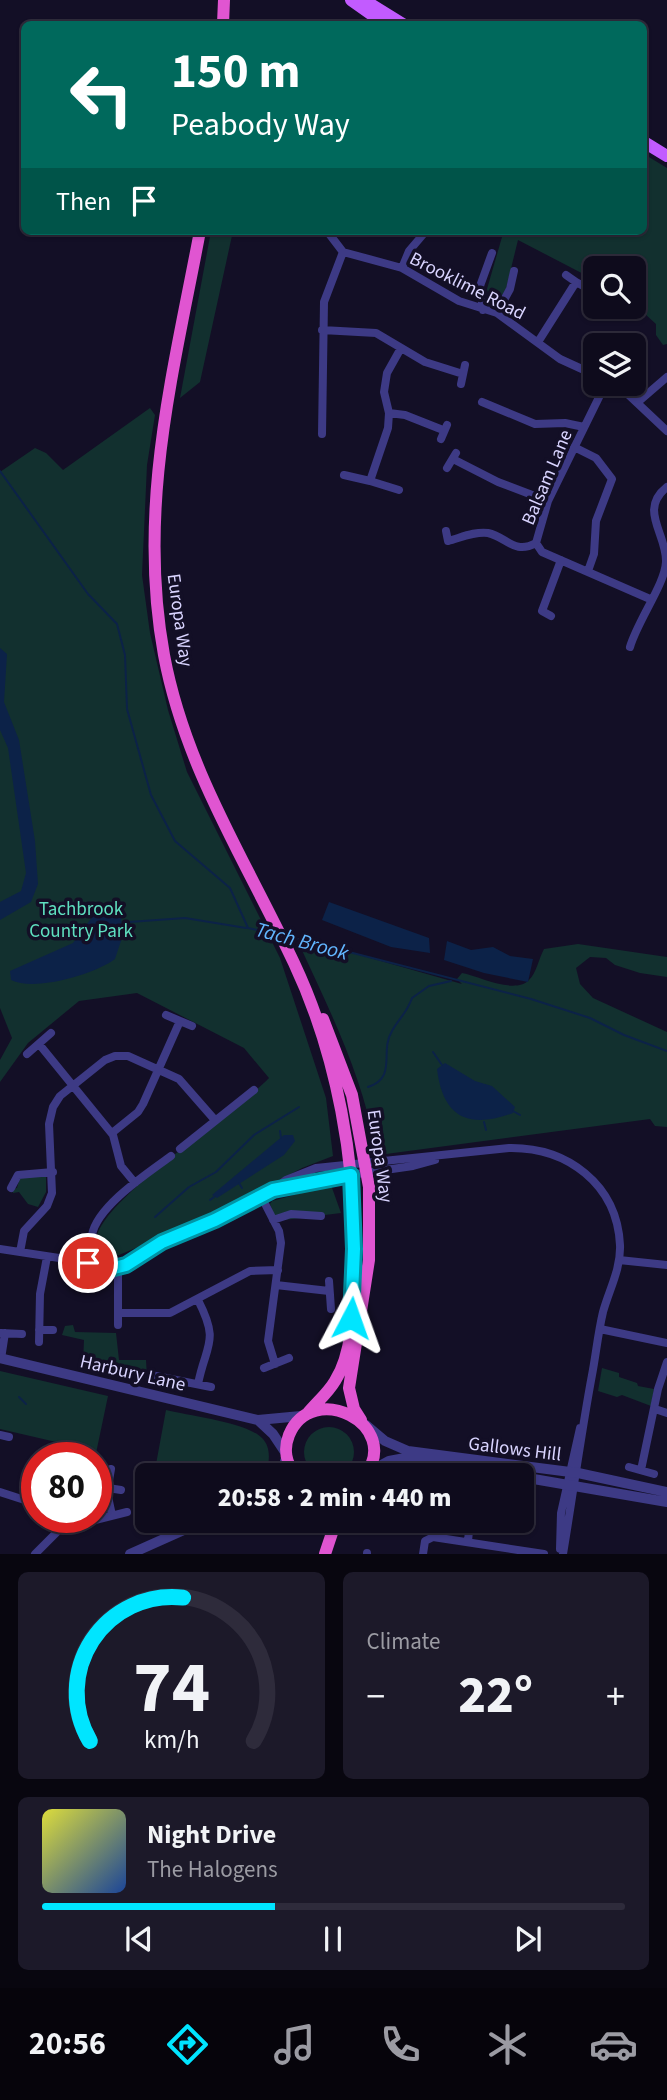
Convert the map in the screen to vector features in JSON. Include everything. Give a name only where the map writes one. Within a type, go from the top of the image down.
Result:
[{"type":"highway","points":[[223,21],[224,0]]},
{"type":"highway","name":"Europa Way","points":[[199,235],[159,444],[153,540],[158,615],[170,681],[190,750],[217,815],[323,1018],[352,1095],[358,1168],[352,1304],[342,1367],[335,1381],[291,1431],[286,1455]]},
{"type":"highway","name":"Europa Way","points":[[305,988],[329,1064],[371,1220],[369,1260],[349,1388],[354,1409],[374,1447],[369,1463]]},
{"type":"highway","points":[[304,1415],[334,1409],[363,1423]]},
{"type":"highway","points":[[286,1455],[290,1463]]},
{"type":"highway","points":[[323,1554],[326,1533]]},
{"type":"highway","points":[[323,1554],[331,1533]]},
{"type":"main road","points":[[351,0],[381,21]]},
{"type":"main road","points":[[364,0],[398,21]]},
{"type":"main road","points":[[647,144],[667,156]]},
{"type":"street","points":[[322,434],[325,420],[322,330],[324,302],[343,251],[330,235]]},
{"type":"street","points":[[402,268],[409,251],[423,235]]},
{"type":"street","name":"Brooklime Road","points":[[343,251],[402,268],[458,301],[497,313],[504,321],[560,359],[583,370]]},
{"type":"street","points":[[482,310],[481,286],[492,253]]},
{"type":"street","points":[[497,313],[510,289],[514,271]]},
{"type":"street","points":[[566,275],[583,286]]},
{"type":"street","points":[[538,342],[576,282]]},
{"type":"street","points":[[322,330],[376,333],[439,369],[464,369],[461,384]]},
{"type":"street","points":[[370,481],[388,428],[389,413],[384,392],[387,373],[401,348]]},
{"type":"street","points":[[638,402],[667,377]]},
{"type":"street","name":"Balsam Lane","points":[[600,396],[548,501],[536,543],[539,549],[561,560],[650,599]]},
{"type":"street","points":[[631,396],[667,430]]},
{"type":"street","points":[[481,402],[535,424],[565,423],[584,427]]},
{"type":"street","points":[[389,413],[405,415],[444,431]]},
{"type":"street","points":[[573,447],[596,458],[612,478],[596,521],[594,554],[589,571]]},
{"type":"street","points":[[447,468],[455,456],[498,482],[548,501]]},
{"type":"street","points":[[344,475],[399,490]]},
{"type":"street","points":[[630,647],[650,599],[666,572],[666,547],[653,506],[658,494],[667,487]]},
{"type":"street","points":[[447,540],[484,532],[515,547],[536,543]]},
{"type":"street","points":[[551,616],[538,609],[561,560]]},
{"type":"street","points":[[166,1015],[192,1026]]},
{"type":"street","points":[[112,1133],[138,1112],[180,1021]]},
{"type":"street","points":[[27,1054],[51,1033]]},
{"type":"street","points":[[39,1044],[112,1133],[121,1166],[135,1183]]},
{"type":"street","points":[[20,1252],[25,1229],[47,1206],[52,1193],[50,1115],[60,1096],[115,1055],[128,1056],[182,1081],[214,1119]]},
{"type":"street","points":[[180,1149],[214,1119],[254,1090]]},
{"type":"street","points":[[0,1249],[118,1267],[135,1261],[162,1242],[273,1190],[358,1168],[528,1148],[564,1157],[590,1177],[611,1205],[620,1245],[619,1260],[600,1329],[573,1472],[561,1554]]},
{"type":"street","points":[[92,1235],[94,1225],[135,1183],[171,1156]]},
{"type":"street","points":[[12,1188],[18,1175],[52,1172]]},
{"type":"street","points":[[261,1196],[281,1243],[268,1341],[275,1364]]},
{"type":"street","points":[[273,1220],[291,1214],[321,1216]]},
{"type":"street","points":[[39,1342],[40,1293],[47,1257]]},
{"type":"street","points":[[619,1260],[667,1265]]},
{"type":"street","points":[[118,1267],[118,1325]]},
{"type":"street","points":[[118,1313],[170,1313],[254,1269],[278,1270]]},
{"type":"street","points":[[329,1281],[331,1309]]},
{"type":"street","points":[[276,1285],[329,1291]]},
{"type":"street","points":[[198,1300],[209,1322],[211,1336],[198,1384]]},
{"type":"street","points":[[600,1329],[667,1343]]},
{"type":"street","points":[[39,1330],[53,1330]]},
{"type":"street","points":[[0,1359],[2,1333],[22,1334]]},
{"type":"street","points":[[264,1368],[289,1358]]},
{"type":"street","name":"Harbury Lane","points":[[0,1359],[258,1420],[304,1415]]},
{"type":"street","points":[[641,1470],[655,1409],[663,1390],[667,1363]]},
{"type":"street","points":[[150,1375],[211,1387]]},
{"type":"street","points":[[655,1409],[667,1413]]},
{"type":"street","points":[[258,1420],[273,1434],[286,1455],[284,1463]]},
{"type":"street","name":"Gallows Hill","points":[[363,1423],[385,1441],[408,1451],[573,1472],[667,1492]]},
{"type":"street","points":[[0,1434],[9,1437]]},
{"type":"street","name":"Gallows Hill","points":[[385,1463],[404,1458],[435,1463]]},
{"type":"street","points":[[629,1467],[654,1474]]},
{"type":"street","name":"Gallows Hill","points":[[534,1479],[667,1502]]},
{"type":"street","points":[[112,1489],[121,1490]]},
{"type":"street","points":[[0,1492],[21,1499]]},
{"type":"street","points":[[112,1515],[127,1512]]},
{"type":"street","points":[[35,1554],[56,1533]]},
{"type":"street","points":[[130,1554],[177,1533]]},
{"type":"street","points":[[468,1541],[469,1533]]},
{"type":"street","points":[[423,1554],[425,1541],[433,1537],[545,1550]]},
{"type":"green space","points":[[647,156],[667,168],[667,344],[663,345],[656,335],[656,324],[646,315],[646,256],[583,256],[583,274],[518,240],[506,289],[498,302],[489,300],[487,289],[502,237],[498,235],[647,235]]},
{"type":"green space","points":[[210,235],[232,235],[200,382],[180,398]]},
{"type":"green space","name":"Tachbrook Country Park","points":[[150,408],[155,415],[147,465],[142,575],[150,633],[168,710],[187,772],[280,958],[326,1098],[333,1156],[302,1168],[203,1220],[107,1260],[96,1258],[97,1236],[106,1219],[123,1199],[269,1078],[244,1048],[137,993],[79,1001],[28,1043],[0,1082],[0,1060],[12,1038],[0,1008],[0,472],[35,448],[46,453],[63,470]]},
{"type":"green space","points":[[300,938],[462,984],[457,979],[462,973],[506,985],[523,984],[534,974],[544,949],[578,944],[667,957],[667,977],[640,973],[615,965],[606,958],[590,957],[576,968],[580,984],[593,998],[667,1032],[667,1127],[655,1126],[650,1119],[386,1154],[375,1146],[353,1069],[300,946]]},
{"type":"green space","points":[[46,1175],[46,1192],[38,1207],[28,1204],[19,1192],[13,1193],[12,1189],[17,1188],[20,1177]]},
{"type":"green space","points":[[331,1185],[341,1213],[276,1221],[270,1204],[272,1201]]},
{"type":"green space","points":[[73,1325],[75,1332],[116,1333],[119,1360],[146,1360],[147,1378],[83,1363],[84,1340],[62,1335],[65,1326]]},
{"type":"green space","points":[[602,1368],[619,1373],[619,1377],[637,1383],[638,1386],[654,1389],[651,1406],[622,1395],[617,1397],[598,1391]]},
{"type":"green space","points":[[0,1371],[108,1396],[98,1442],[56,1442],[0,1429]]},
{"type":"green space","points":[[166,1410],[231,1424],[254,1432],[265,1442],[269,1461],[269,1463],[156,1463]]},
{"type":"green space","points":[[319,1429],[339,1429],[347,1434],[354,1452],[351,1463],[306,1462],[306,1442],[311,1434]]},
{"type":"water","points":[[0,648],[7,654],[4,702],[19,740],[35,841],[38,884],[31,902],[0,920],[0,902],[21,891],[26,873],[8,748],[0,730]]},
{"type":"water","points":[[329,902],[429,938],[430,953],[391,947],[322,920]]},
{"type":"water","points":[[100,912],[115,914],[121,918],[123,935],[115,959],[94,970],[64,980],[35,984],[11,980],[10,971],[73,943],[93,916]]},
{"type":"water","points":[[447,941],[471,950],[493,947],[510,956],[533,959],[528,982],[484,973],[444,960]]},
{"type":"water","points":[[445,1063],[475,1081],[492,1086],[515,1107],[513,1113],[484,1120],[461,1116],[445,1099],[440,1086],[437,1069]]},
{"type":"water","points":[[284,1135],[293,1135],[295,1141],[284,1155],[217,1198],[212,1195]]},
{"type":"waterway","name":"Tach Brook","points":[[0,471],[88,594],[117,624],[125,655],[127,709],[151,795],[175,841],[230,888],[248,928],[275,934]]},
{"type":"waterway","points":[[129,922],[185,918],[246,928]]},
{"type":"waterway","name":"Tach Brook","points":[[287,936],[531,999],[590,1018],[624,1035],[667,1051]]},
{"type":"waterway","points":[[368,1087],[383,1077],[388,1039],[412,998],[429,986],[451,981]]},
{"type":"waterway","points":[[433,1052],[442,1065]]},
{"type":"waterway","points":[[155,1217],[189,1187],[216,1172],[254,1135],[299,1107]]},
{"type":"waterway","points":[[513,1111],[520,1115]]},
{"type":"waterway","points":[[484,1122],[486,1130]]},
{"type":"waterway","points":[[280,1131],[281,1138]]},
{"type":"waterway","points":[[239,1183],[242,1188]]},
{"type":"waterway","points":[[210,1200],[214,1197]]},
{"type":"waterway","points":[[19,1397],[26,1404]]},
{"type":"route","points":[[88,1263],[114,1268],[126,1265],[162,1242],[215,1220],[273,1190],[351,1175],[354,1278],[351,1318]]}]
